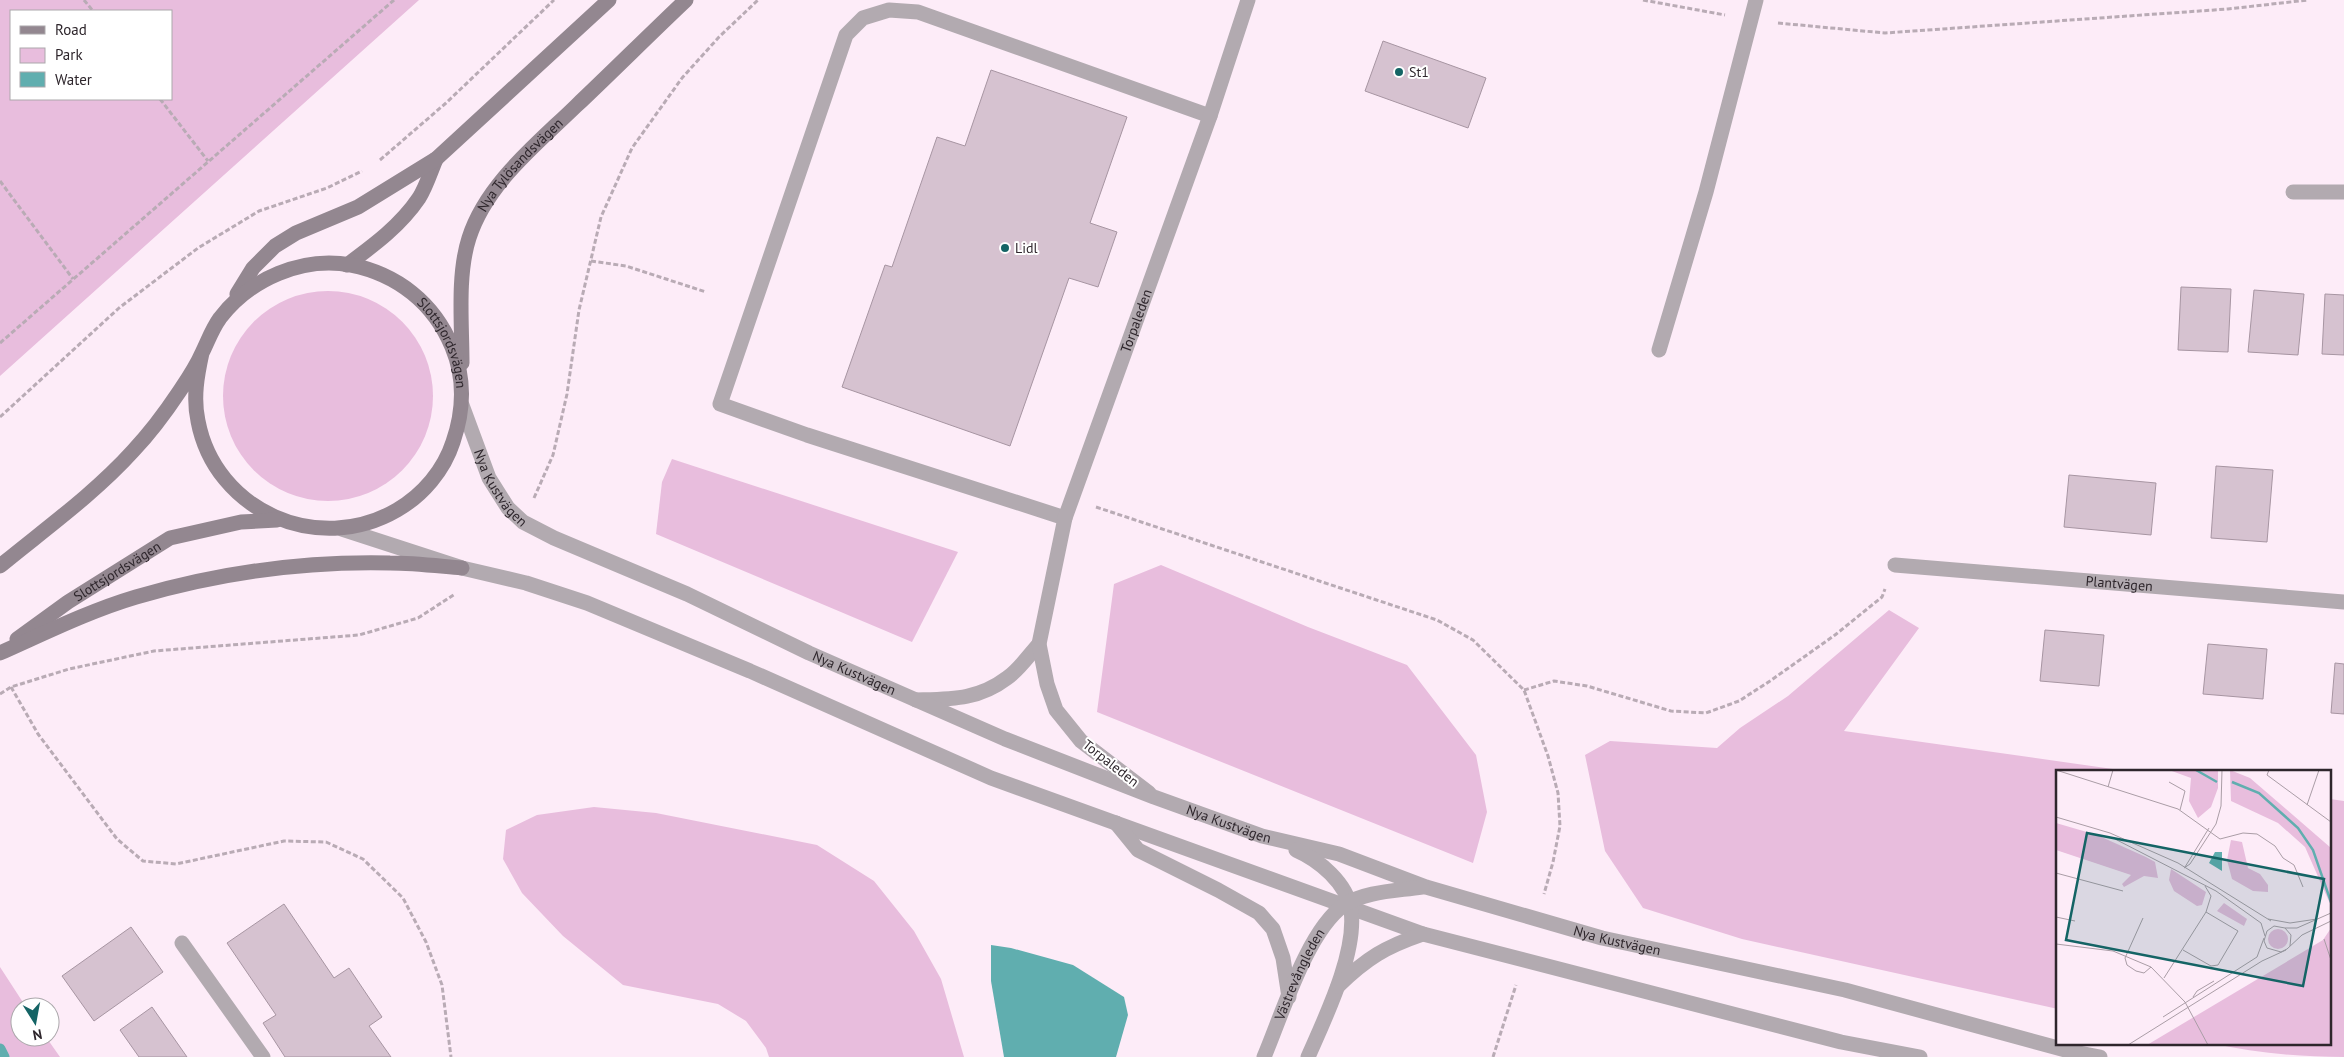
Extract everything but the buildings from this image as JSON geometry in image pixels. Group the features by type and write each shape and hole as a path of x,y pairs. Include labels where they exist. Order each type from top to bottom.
{"main road":[{"path":"229,308 253,268 276,246 296,233 358,207 436,159 609,0"},
{"name":"Nya Tylösandsvägen","path":"461,382 463,267 469,238 478,216 494,191 526,155 686,0"},
{"path":"348,264 387,236 404,217 420,197 436,159"},
{"name":"Slottsjordsvägen","path":"0,566 102,482 132,452 174,400 202,353 213,330 229,308 248,290 270,276 295,268 321,263 348,264 372,270 395,280 416,295 433,313 447,334 456,357 461,382 462,405 451,449 440,470 425,488 407,504 387,516 365,524 342,529 321,529 279,520 259,510 241,496 225,480 212,462 203,441 197,412 197,375 202,353"},
{"name":"Slottsjordsvägen","path":"0,652 68,602 170,538 240,522 279,520"},
{"path":"0,652 86,615 136,597 242,574 280,568 347,563 391,563 462,568"}],"street":[{"name":"Torpaleden","path":"1154,797 1081,741 1056,710 1047,684 1039,644 1065,518 1071,499 1210,116 1248,0"},
{"path":"1659,350 1706,192 1756,0"},
{"path":"1065,518 807,435 720,404 846,35 863,18 889,10 918,12 1210,116"},
{"path":"2293,192 2344,192"},
{"name":"Nya Kustvägen","path":"462,405 489,478 508,508 523,522 554,538 687,594 809,653 1005,739 1154,797 1262,836 1339,854 1426,887 1602,938 1845,990 2069,1051 2100,1057"},
{"path":"342,529 462,568 526,583 587,603 750,671 991,778 1423,934 1831,1040 1920,1057"},
{"name":"Plantvägen","path":"1895,565 2344,602"},
{"name":"Torpaleden","path":"916,700 962,699 985,692 1009,678 1039,644"},
{"path":"1115,822 1138,850 1259,913 1273,929 1283,958 1289,997"},
{"path":"1262,836 1308,855 1323,865 1345,894 1348,906"},
{"name":"Västrevångleden","path":"1264,1057 1309,947 1327,920 1348,906 1374,894 1426,887"},
{"name":"Västrevångleden","path":"1308,1057 1337,987 1350,936 1348,906"},
{"path":"1337,987 1363,962 1394,943 1423,934"},
{"path":"182,943 263,1057"}],"path":[{"path":"0,343 394,0"},
{"path":"374,166 446,103 554,0"},
{"path":"534,498 553,455 567,394 579,310 601,217 632,148 682,78 719,37 758,0"},
{"path":"1643,0 1752,21 1885,33 2228,9 2308,0"},
{"path":"161,100 208,161"},
{"path":"0,417 119,308 198,248 259,211 327,188 366,169"},
{"path":"0,182 73,279"},
{"path":"590,261 626,266 706,292"},
{"path":"1071,499 1437,620 1472,640 1524,690 1548,756 1558,793 1560,826 1553,862 1543,896"},
{"path":"1524,690 1554,681 1587,686 1671,711 1706,713 1720,709 1739,701 1770,681 1882,597 1895,565"},
{"path":"0,694 11,687 69,669 154,651 359,635 418,618 456,593"},
{"path":"11,687 38,734 117,839 143,861 176,864 284,841 326,842 363,859 403,898 426,942 442,985 451,1057"},
{"path":"1493,1057 1517,982"}],"green space":[{"path":"0,0 419,0 0,376"},
{"path":"318,291 338,291 359,295 378,303 395,315 409,329 421,346 429,365 433,396 429,427 421,446 409,463 395,477 378,489 359,497 338,501 318,501 297,497 278,489 261,477 247,463 235,446 227,427 223,406 223,386 227,365 235,346 247,329 261,315 278,303 297,295"},
{"path":"672,459 958,552 912,642 656,534 662,482"},
{"path":"1161,565 1308,627 1407,665 1476,755 1487,812 1473,863 1097,712 1114,584"},
{"path":"1889,610 1919,628 1844,731 2120,770 2056,770 2056,1009 1742,939 1643,908 1605,851 1585,755 1610,741 1717,748 1740,728 1788,696"},
{"path":"2332,799 2344,801 2344,1057 2277,1054 2216,1044 2332,1044"},
{"path":"594,807 656,813 817,845 874,881 914,931 941,979 964,1057 769,1057 766,1048 746,1021 718,1004 623,985 563,936 522,893 503,859 506,830 537,815"},
{"path":"0,967 20,997 10,997 10,1047 53,1047 60,1057 0,1057"}],"water":[{"path":"991,945 1011,948 1073,965 1124,997 1128,1015 1116,1057 1004,1057 991,981"}],"waterway":[{"path":"0,1049 4,1057"}],"place":[{"name":"St1","path":"1399,72"},
{"name":"Lidl","path":"1005,248"}]}
